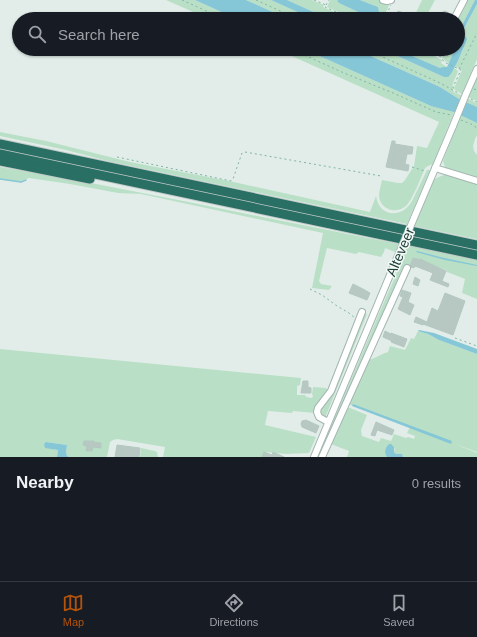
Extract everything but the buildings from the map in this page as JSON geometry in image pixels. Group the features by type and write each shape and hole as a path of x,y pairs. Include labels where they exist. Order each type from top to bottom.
{"highway":[{"path":"0,144 477,245"},
{"path":"0,154 477,255"},
{"path":"0,161 95,180 166,189"}],"street":[{"path":"383,0 391,2"},
{"path":"458,12 464,0"},
{"name":"Alteveer","path":"314,457 477,69"},
{"path":"435,168 477,181"},
{"name":"Alteveer","path":"322,457 407,268"},
{"path":"328,422 319,417 317,412 318,408 331,391 362,312"}],"path":[{"path":"182,0 209,12"},
{"path":"256,0 283,12"},
{"path":"314,0 326,5 325,7 336,12"},
{"path":"326,5 329,0"},
{"path":"387,12 391,2"},
{"path":"381,56 440,82 454,90 453,87 461,70 459,69 477,33"},
{"path":"306,56 436,112 451,115"},
{"path":"439,56 444,62 459,69"},
{"path":"457,118 477,128"},
{"path":"117,157 231,181 242,153 245,152 382,176"},
{"path":"412,167 425,171"},
{"path":"310,289 349,313 358,321"},
{"path":"455,338 477,346"}],"green space":[{"path":"166,0 195,0 222,12 193,12"},
{"path":"246,0 271,0 298,12 273,12"},
{"path":"287,0 312,0 324,5 323,7 334,12 314,12"},
{"path":"330,0 338,0 337,1 339,3 358,12 338,12 327,7"},
{"path":"360,0 379,0 389,5 386,12 376,12 378,7"},
{"path":"422,0 435,0 429,12 416,12"},
{"path":"466,0 475,0 465,19 465,12 460,12"},
{"path":"477,4 477,59 462,94 454,88 462,70 455,66 460,56 465,56 465,26"},
{"path":"292,56 320,56 431,106 445,106 454,112 433,164 425,168 409,202 399,210 390,210 382,205 380,201 379,196 382,180 402,183 405,180 414,166 417,146 427,148 439,122"},
{"path":"371,56 398,56 444,77 449,75 454,68 458,71 453,84 454,92 477,103 477,107 459,99 440,87"},
{"path":"412,56 434,56 442,60 441,63 447,67 440,68"},
{"path":"440,56 452,56 449,63"},
{"path":"477,77 477,101 468,97"},
{"path":"461,115 477,123 477,135 473,146 477,155 477,179 450,170 445,167 443,161"},
{"path":"0,132 46,141 130,162 229,181 370,212 376,196 381,208 386,212 397,213 403,211 412,201 427,170 430,170 407,224 108,161 66,150 0,136"},
{"path":"33,154 477,248 477,251 46,160 32,156"},
{"path":"0,167 100,185 399,244 395,252 385,248 381,257 359,252 356,254 327,248 319,281 321,284 332,286 329,290 312,288 323,233 141,194 118,193 29,178 18,182 0,179"},
{"path":"444,175 449,175 477,184 477,239 414,226 429,188 435,179"},
{"path":"406,245 477,260 477,299 462,293 465,279 418,259 417,261 412,259 321,457 318,457 396,275"},
{"path":"363,313 367,314 325,418 322,417 319,409"},
{"path":"418,331 477,354 477,452 455,444 477,453 477,457 403,457 401,454 396,454 394,452 395,448 386,455 387,457 347,457 349,451 331,444 346,408 350,408 367,415 361,430 362,436 379,442 381,438 391,441 394,434 414,439 415,436 407,433 410,427 348,404 369,360 388,352 390,346 405,350 411,338 414,339"},
{"path":"0,349 301,378 300,385 297,386 297,395 305,395 306,397 312,398 313,387 326,388 329,392 315,413 268,411 265,425 316,437 309,453 286,454 265,452 262,457 163,457 165,447 117,439 110,442 107,457 69,457 67,456 66,452 67,445 46,442 52,449 58,450 57,457 0,457"},
{"path":"141,448 157,452 158,457 140,457"}],"water":[{"path":"195,0 246,0 273,12 222,12"},
{"path":"271,0 287,0 314,12 298,12"},
{"path":"360,0 378,7 379,12 358,12 337,1"},
{"path":"475,0 477,0 477,4 465,26 465,19"},
{"path":"320,56 371,56 440,87 459,99 477,107 477,123 454,112 431,106"},
{"path":"398,56 412,56 440,68 447,67 452,56 460,56 450,75 448,77 444,77"},
{"path":"416,252 477,266 445,260"},
{"path":"418,331 434,333 477,349 477,354 439,340"},
{"path":"353,404 452,441 451,444 352,406"},
{"path":"46,442 67,445 66,452 67,456 69,457 57,457 58,450 45,448 44,444"},
{"path":"389,444 394,447 394,452 396,454 402,454 403,457 387,457 385,450"}],"waterway":[{"path":"0,179 21,182 26,180"}]}
